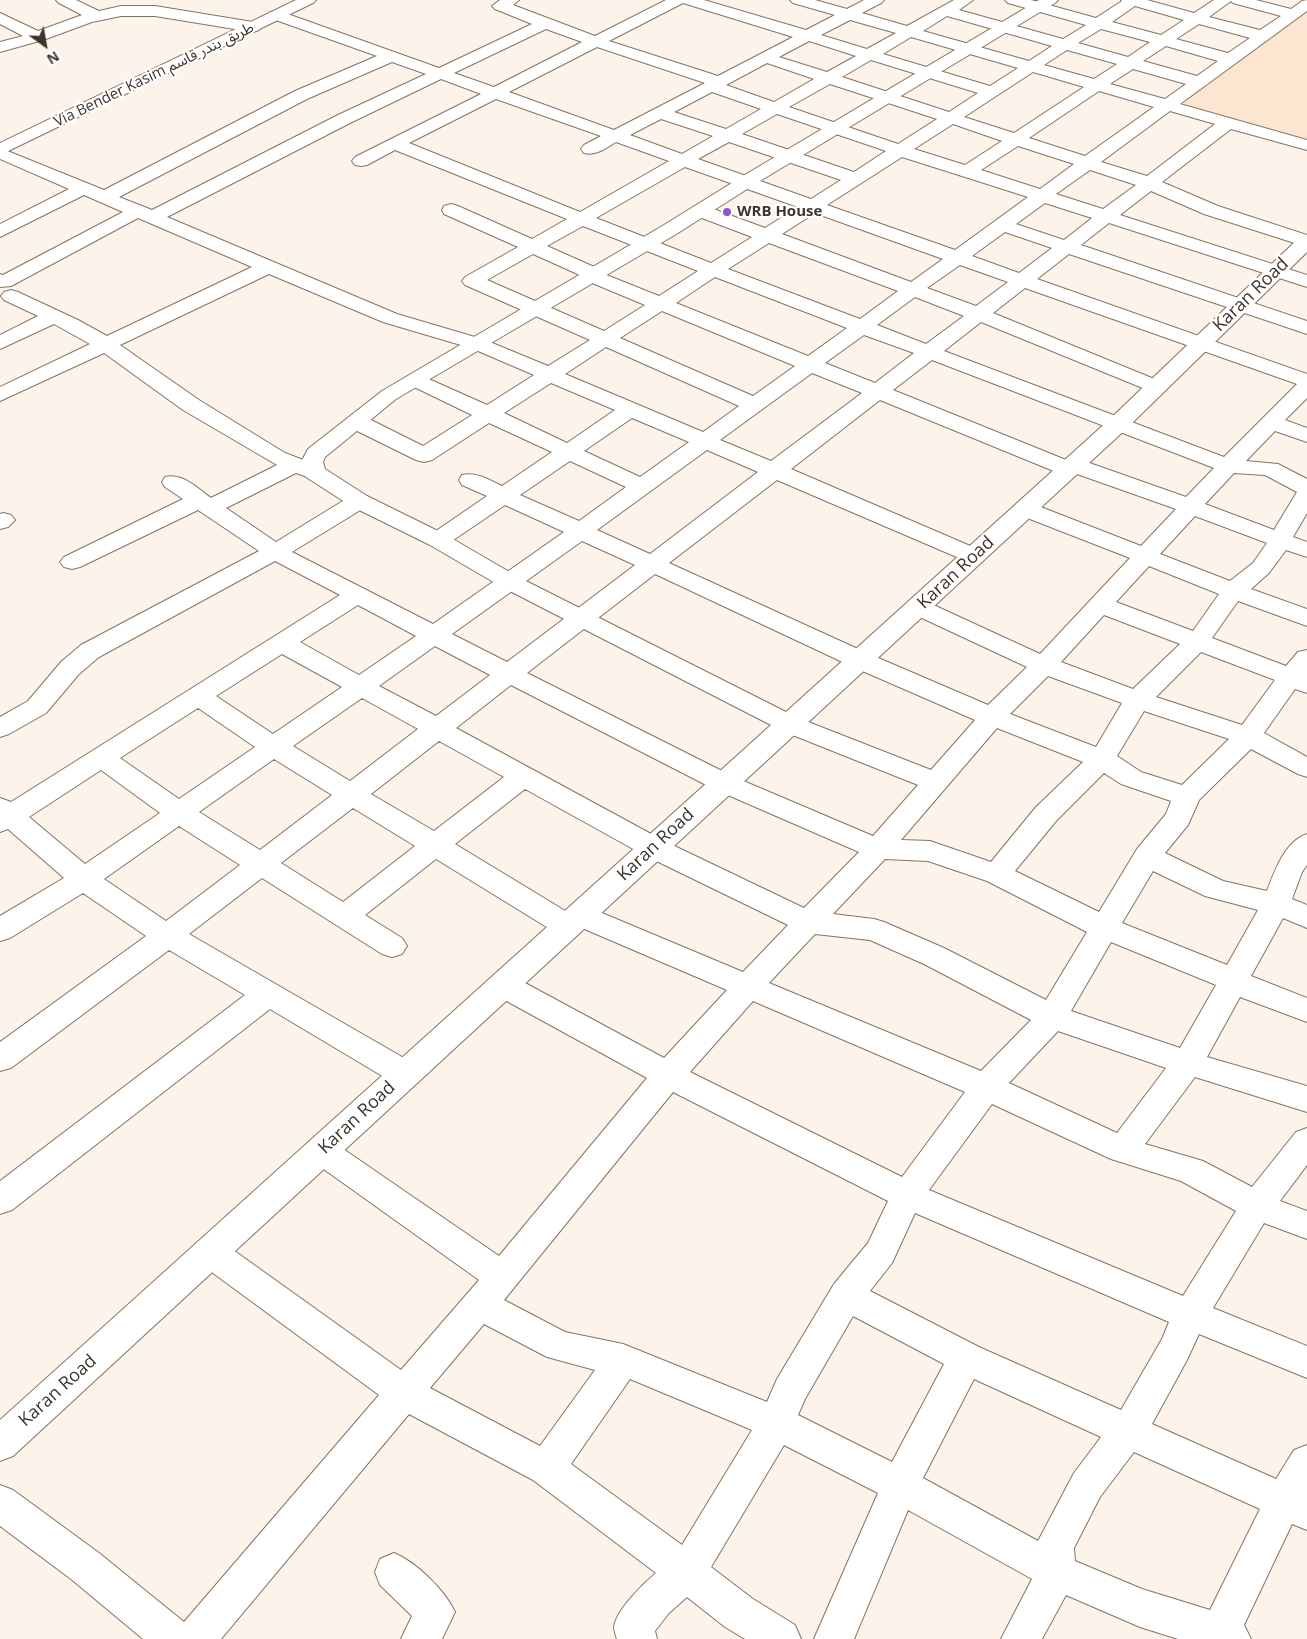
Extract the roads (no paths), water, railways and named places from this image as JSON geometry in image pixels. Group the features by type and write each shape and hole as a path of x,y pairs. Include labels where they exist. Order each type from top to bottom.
{"street":[{"name":"Via Bender Kasim طريق بندر قاسم","path":"0,152 308,0"},
{"path":"512,0 500,6 834,129 1307,281"},
{"path":"361,161 678,0"},
{"path":"688,0 993,92"},
{"path":"798,0 1307,145"},
{"path":"590,149 876,0"},
{"path":"755,404 472,281 729,136 964,0"},
{"path":"1013,0 1045,3 1099,23 1231,59"},
{"path":"357,422 424,456 993,92 1133,0 1263,36"},
{"path":"967,172 1224,0"},
{"path":"1238,0 1300,9"},
{"path":"71,3 121,11 155,11 253,27"},
{"path":"72,562 203,504 304,468 312,462 316,454 389,395 701,211 789,156 1045,3"},
{"path":"0,47 37,37 96,8"},
{"path":"0,930 84,880 510,582 1300,9"},
{"path":"945,11 1199,82"},
{"path":"276,15 957,258 1307,380"},
{"path":"0,18 37,37"},
{"path":"546,23 4,282 6,288 106,345 191,405 276,458 304,468 359,501 438,540 510,582 789,724 934,782"},
{"path":"105,197 301,95 391,56"},
{"path":"766,58 1088,163 1149,184 1212,210 1307,241"},
{"path":"661,112 856,179"},
{"path":"0,1059 260,865 1228,123"},
{"path":"395,144 645,244 1228,466 1270,470 1307,488"},
{"path":"0,152 390,318 478,344 974,556"},
{"path":"0,232 84,188"},
{"path":"451,210 593,275 877,392 1071,467 1192,507 1307,550"},
{"path":"701,211 978,314 1157,386"},
{"path":"1002,226 1239,307 1307,328"},
{"name":"Karan Road","path":"0,1444 1118,424 1307,241"},
{"path":"0,395 268,266"},
{"path":"0,343 54,316"},
{"path":"415,380 642,486"},
{"path":"195,1639 405,1393 668,1075 807,922 878,849 992,717 1044,665 1228,466 1307,386"},
{"path":"438,540 631,409"},
{"path":"1272,423 1307,435"},
{"path":"470,480 860,660 992,717 1102,759 1131,778 1187,796"},
{"path":"173,482 275,552 509,674 724,782 878,849 930,851 997,874 1104,927 1233,980 1248,988 1307,1010"},
{"path":"997,874 1046,814 1102,759 1138,698 1198,641 1233,591 1261,568 1272,554 1307,493"},
{"path":"0,728 37,707 70,668 90,651 275,552 359,501"},
{"path":"1025,509 1307,618"},
{"path":"357,595 102,758 4,815 84,880 140,919 406,1074"},
{"path":"637,1639 634,1628 655,1599 687,1572 777,1423 790,1391 846,1295 880,1253 907,1195 986,1087 1052,1017 1147,856 1178,818 1187,796 1248,736 1302,673 1198,641 1099,604"},
{"path":"918,607 1044,665 1112,691 1138,698 1248,736 1307,768"},
{"path":"282,643 654,848 807,922 874,930 934,956 1052,1017 1188,1063 1307,1099"},
{"path":"198,696 274,747 435,845 574,920 747,987 986,1087 1122,1150 1191,1171 1258,1206 1307,1225"},
{"path":"102,758 179,813 392,946"},
{"path":"343,917 524,776"},
{"path":"1122,1150 1188,1063 1276,904 1289,870 1307,844"},
{"path":"1147,856 1214,889 1276,904 1307,917"},
{"path":"503,985 668,1075 907,1195 1190,1315 1307,1362"},
{"path":"0,1200 268,994"},
{"path":"1021,1639 1057,1572 1055,1546 1087,1485 1129,1430 1175,1349 1190,1315 1258,1206 1307,1141"},
{"path":"322,1151 502,1277"},
{"path":"210,1252 405,1393 546,1468 687,1572 739,1613 781,1639"},
{"path":"846,1295 966,1358 1129,1430 1295,1507"},
{"path":"479,1304 559,1346 623,1360 777,1423 900,1485 1057,1572 1140,1608 1222,1637 1295,1507 1307,1462"},
{"path":"834,1639 900,1485 966,1358"},
{"path":"546,1468 623,1360"},
{"path":"0,1503 85,1566 174,1639"},
{"path":"394,1572 435,1612 420,1639"}],"place":[{"name":"WRB House","path":"727,212"}]}
